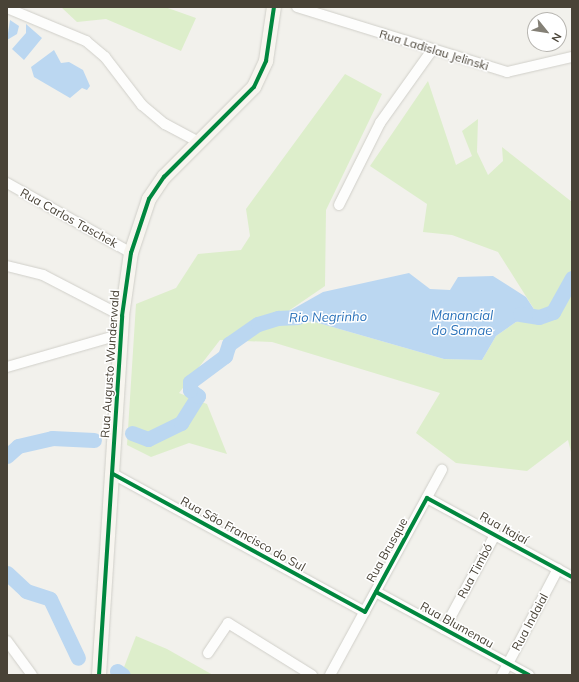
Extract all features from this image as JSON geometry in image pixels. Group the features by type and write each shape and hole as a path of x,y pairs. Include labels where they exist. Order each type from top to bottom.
{"main road":[{"name":"Rua Augusto Wunderwald","path":"99,675 122,316 131,253 153,192 198,142 244,100 261,75 274,7"}],"street":[{"name":"Rua Ladislau Jelinski","path":"297,7 507,72 572,57"},
{"path":"7,8 86,41 105,57 142,105 170,128 198,142"},
{"path":"339,205 374,133 432,50"},
{"name":"Rua Carlos Taschek","path":"7,183 131,253"},
{"path":"7,266 43,275 122,316"},
{"path":"7,367 122,334"},
{"name":"Rua Brusque","path":"330,675 442,470"},
{"name":"Rua São Francisco do Sul","path":"113,474 365,612"},
{"name":"Rua Itajaí","path":"427,498 572,577"},
{"name":"Rua Timbó","path":"444,629 495,535"},
{"name":"Rua Indaial","path":"502,675 558,569"},
{"name":"Rua Blumenau","path":"376,592 529,675"},
{"path":"208,652 228,623 312,675"},
{"path":"7,641 32,675"}],"green space":[{"path":"61,7 165,7 196,18 181,51 106,19 77,22"},
{"path":"345,74 382,94 326,210 325,286 265,327 315,322 444,359 482,360 496,336 516,322 539,317 498,252 452,235 423,232 427,204 370,166 428,81 456,165 472,156 462,131 478,119 477,152 488,175 503,161 502,147 572,202 572,456 568,440 527,471 456,463 416,433 440,393 272,342 220,340 179,393 207,404 227,454 189,443 151,457 127,445 136,304 176,288 198,254 241,250 250,236 246,209"},
{"path":"136,636 167,649 213,675 121,675"}],"water":[{"path":"10,20 19,26 17,34 7,40"},
{"path":"26,24 42,38 24,60 12,49 26,33"},
{"path":"54,50 61,63 69,62 83,70 90,86 87,90 82,88 70,98 34,77 31,67"},
{"name":"Manancial do Samae","path":"409,273 430,289 450,290 458,277 493,276 526,297 539,317 516,322 496,336 482,360 444,359 315,322 277,318 323,292"}],"waterway":[{"name":"Rio Negrinho","path":"520,314 539,317 553,312 572,278"},
{"name":"Rio Negrinho","path":"132,433 148,439 181,423 198,396 190,390 190,382 225,356 229,344 258,324 278,318 298,317"},
{"name":"Rio Negrinho","path":"7,456 18,446 52,438 94,440"},
{"name":"Rio Negrinho","path":"7,573 26,591 50,599 78,658"},
{"name":"Rio Negrinho","path":"117,671 123,675"}],"cycle path":[{"path":"99,675 122,316 131,253 149,199 164,177 254,87 266,61 274,7"},
{"path":"113,474 365,612 427,498 572,577"},
{"path":"376,592 529,675"}]}
